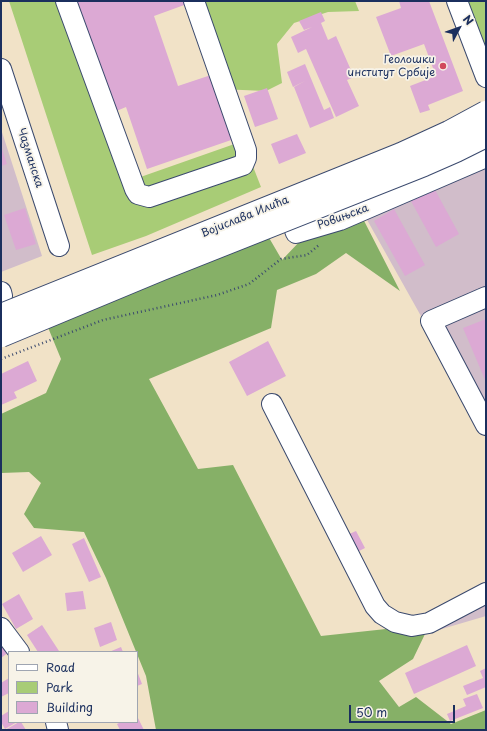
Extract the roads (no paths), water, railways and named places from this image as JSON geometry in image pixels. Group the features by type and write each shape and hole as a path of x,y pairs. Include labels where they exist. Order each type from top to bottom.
{"main road":[{"name":"Војислава Илића","path":"1,301 402,154 449,132 486,112"},
{"name":"Војислава Илића","path":"1,336 162,269 424,165 486,136"}],"street":[{"path":"66,1 135,189 138,194 149,197 243,165 246,158 246,150 194,1"},
{"path":"457,1 486,77"},
{"name":"Чазманска","path":"1,69 59,246"},
{"name":"Ровињска","path":"344,172 282,195 296,233 340,220 486,157"},
{"path":"486,297 430,321 486,425"},
{"path":"272,404 375,606 382,614 396,622 412,626 429,622 486,593"},
{"path":"1,628 18,651"}],"place":[{"name":"Геолошки институт Србије","path":"443,66"}]}
